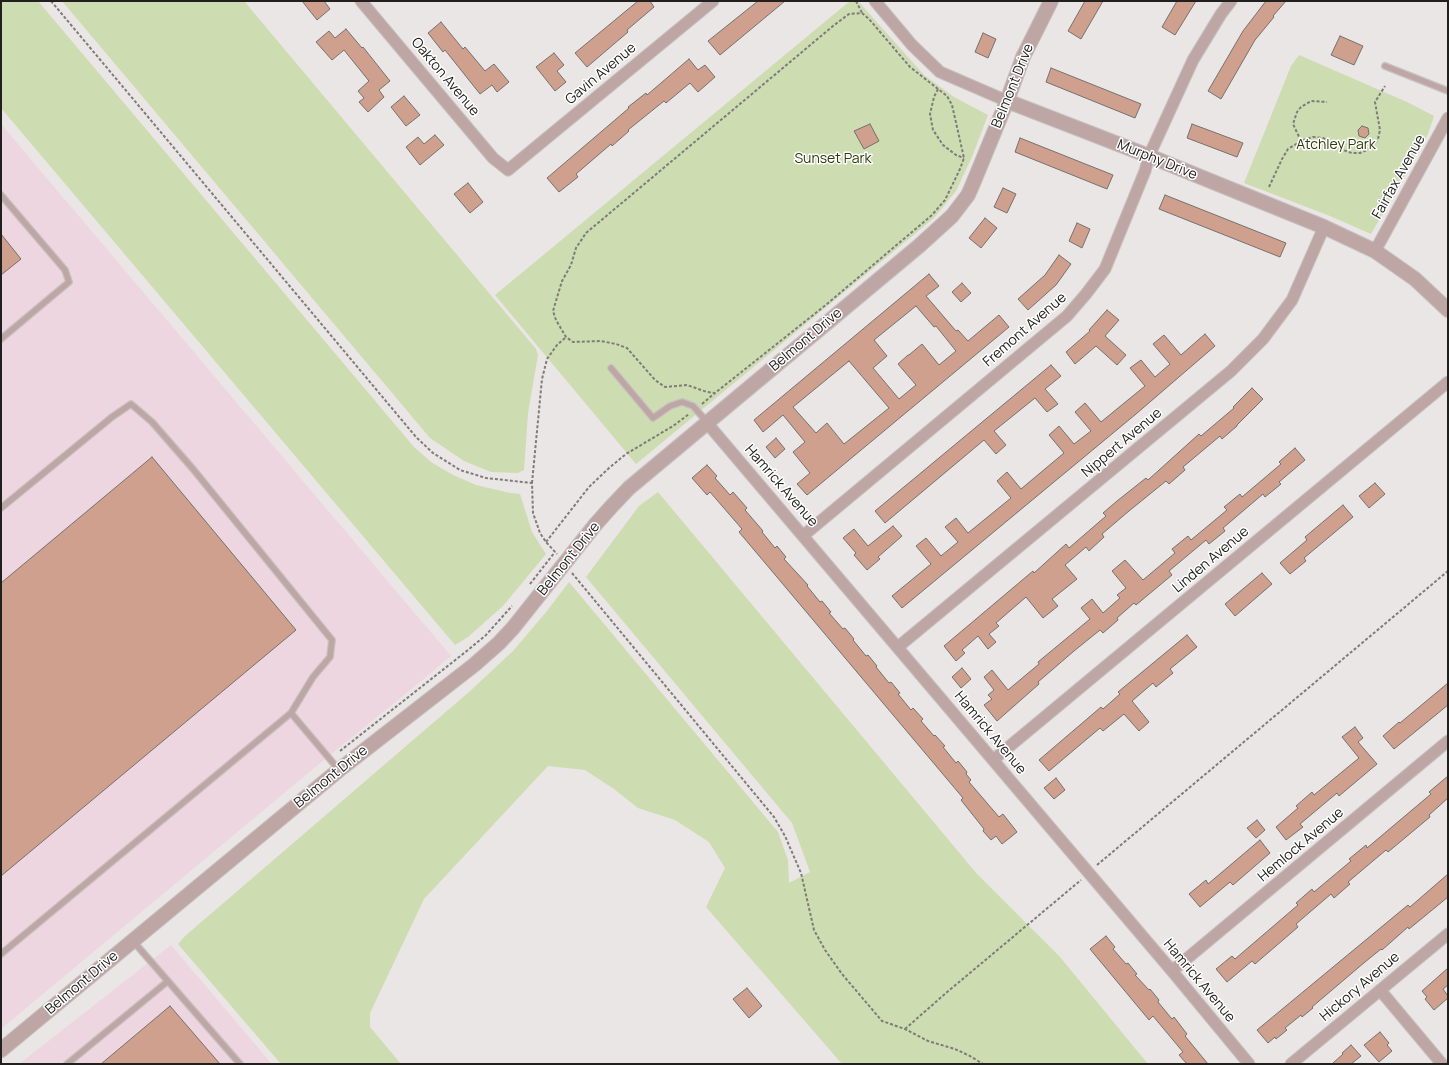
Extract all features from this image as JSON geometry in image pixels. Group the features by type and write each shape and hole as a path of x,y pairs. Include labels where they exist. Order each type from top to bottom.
{"street":[{"name":"Oakton Avenue","path":"361,1 493,158 508,170"},
{"name":"Gavin Avenue","path":"508,170 713,1"},
{"name":"Murphy Drive","path":"875,1 912,45 940,72 1007,101 1149,156 1324,227 1375,251 1415,278 1448,310"},
{"name":"Belmont Drive","path":"1,1050 339,770 474,665 499,643 513,628 607,511 629,488 919,246 952,216 968,195 1007,101 1023,57 1050,1"},
{"name":"Fremont Avenue","path":"804,535 1067,316 1086,294 1105,269 1145,171 1149,156 1193,60 1221,14 1231,1"},
{"name":"Fairfax Avenue","path":"1375,251 1445,133 1448,118"},
{"name":"Nippert Avenue","path":"898,647 1231,371 1263,339 1292,300 1324,227"},
{"name":"Linden Avenue","path":"993,760 1448,382"},
{"name":"Hamrick Avenue","path":"707,423 804,535 1249,1064"},
{"name":"Hemlock Avenue","path":"1172,971 1448,741"},
{"name":"Hickory Avenue","path":"1291,1064 1448,934"},
{"path":"1380,990 1442,1064"}],"lane":[{"path":"1385,66 1448,91"},
{"path":"1,195 65,270 69,282 1,339"},
{"path":"611,368 653,418 670,406 682,402 694,406 707,423"},
{"path":"1,508 112,417 131,404 152,422 193,469 332,640 330,658 313,677 291,713 1,954"},
{"path":"291,713 339,770"},
{"path":"133,941 240,1064"},
{"path":"67,1064 168,981"}],"path":[{"path":"51,1 416,437 433,453 460,470 486,478 532,484"},
{"path":"546,542 589,487 609,468 626,454 673,426 827,304 932,215 945,200 964,158 952,105 947,96 910,67 869,19 862,13 856,1"},
{"path":"715,393 707,392 687,385 665,387 655,380 627,348 601,341 574,342 566,337 556,320 553,311 562,281 571,265 576,248 586,233 833,26 849,14 862,13"},
{"path":"1269,187 1288,149 1301,141 1314,137 1323,138 1343,150 1352,153 1360,153 1371,148 1378,139 1380,130 1376,102 1385,86"},
{"path":"938,89 934,97 930,114 933,130 943,145 956,155 964,158"},
{"path":"1301,141 1294,124 1297,112 1311,101 1326,102"},
{"path":"566,337 557,344 546,359 542,379 532,484 533,513 540,533 774,817 786,836 802,874 814,930 825,950 842,974 882,1021 905,1029 928,1040 960,1051 983,1064"},
{"path":"905,1029 1088,873 1448,571"}],"shaded area":[{"path":"1,124 451,656 1,1029"},
{"path":"171,945 272,1064 19,1064"}],"green space":[{"path":"1,1 38,1 414,447 431,462 453,475 476,485 520,494 532,532 546,554 503,606 468,637 455,645 1,108"},
{"path":"62,1 244,1 536,349 538,355 528,413 524,470 518,473 491,472 464,461 430,438"},
{"name":"Sunset Park","path":"850,1 858,1 924,75 954,97 988,115 972,157 956,191 934,218 636,464 495,295"},
{"name":"Atchley Park","path":"1299,55 1407,102 1434,116 1428,134 1371,234 1330,216 1244,183 1291,66"},
{"path":"658,492 977,874 1060,957 1148,1064 842,1064 706,907 725,868 709,842 675,820 638,808 614,789 585,770 548,766 424,899 370,1013 370,1027 401,1064 281,1064 178,944 185,936 469,692 513,651 569,582 778,832 788,860 789,883 810,872 792,823 586,577 639,506"}],"building":[{"path":"302,1 324,1 330,9 317,20"},
{"path":"638,1 650,1 654,7 627,30 628,32 587,67 575,53"},
{"path":"758,1 785,1 720,55 708,41"},
{"path":"1085,1 1103,1 1081,39 1068,31"},
{"path":"1177,1 1196,1 1175,35 1162,27"},
{"path":"1266,1 1286,1 1255,40 1221,99 1208,91 1243,31"},
{"path":"441,22 463,49 465,47 485,71 494,64 509,82 497,92 492,85 480,94 445,50 443,52 428,33"},
{"path":"346,29 362,48 363,47 390,81 379,90 384,97 368,112 359,102 364,98 358,91 369,81 344,50 332,60 316,42 329,31 335,38"},
{"path":"983,33 996,39 988,58 975,52"},
{"path":"1340,36 1363,46 1354,65 1331,55"},
{"path":"554,53 564,65 557,71 566,82 555,91 536,67"},
{"path":"689,59 698,70 705,65 715,77 698,92 690,83 666,103 664,101 628,130 629,131 612,146 611,144 576,174 578,177 559,192 547,178 629,108 628,107 646,93 647,95"},
{"path":"1051,68 1141,104 1135,118 1046,82"},
{"path":"404,96 420,115 406,126 391,107"},
{"path":"870,124 879,141 864,149 854,131"},
{"path":"1192,124 1243,143 1237,157 1187,138"},
{"path":"1362,126 1368,128 1369,134 1365,138 1359,136 1358,130"},
{"path":"435,135 444,145 420,165 406,147 418,137 424,144"},
{"path":"1020,138 1113,175 1107,189 1015,152"},
{"path":"468,183 483,202 470,213 454,194"},
{"path":"1003,188 1016,194 1007,213 994,207"},
{"path":"1165,195 1286,243 1280,257 1159,209"},
{"path":"985,218 997,228 981,248 969,238"},
{"path":"1077,223 1090,229 1082,248 1069,241"},
{"path":"1,234 21,259 1,275"},
{"path":"1059,255 1071,264 1056,285 1028,310 1018,299 1045,275"},
{"path":"929,274 939,286 926,296 956,331 958,330 968,341 999,315 1009,327 807,495 797,484 810,473 793,452 805,442 783,415 763,432 754,420","holes":["916,306 934,327 936,326 956,351 939,365 922,344 908,355 898,364 916,385 899,399 873,368 887,356 874,340","849,361 889,408 844,444 827,423 816,433 793,407"]},
{"path":"962,283 971,293 961,302 952,292"},
{"path":"1107,310 1119,320 1105,336 1126,355 1117,365 1096,346 1075,364 1066,352 1090,331 1089,330"},
{"path":"1205,334 1215,346 1136,414 902,608 892,596 931,564 916,546 926,538 941,556 958,542 945,527 956,518 968,533 1011,498 997,481 1007,472 1021,489 1064,453 1049,435 1059,426 1074,444 1091,431 1075,412 1085,403 1101,422 1145,386 1130,368 1141,360 1155,377 1170,364 1153,344 1164,335 1181,355"},
{"path":"1051,365 1061,376 1045,389 1058,404 1047,412 1035,398 994,431 1006,445 996,454 984,440 885,523 875,511"},
{"path":"1252,388 1263,399 1237,426 1222,439 1220,436 1183,467 1185,470 1169,484 1166,481 1129,511 1102,534 1104,537 1089,551 1086,547 1065,565 1077,579 1052,599 1058,606 1043,618 1026,597 996,623 999,626 989,634 996,642 988,649 978,636 962,650 965,653 956,661 944,646 1033,571 1034,573 1066,544 1069,548 1106,516 1103,513 1146,478 1148,480 1199,434 1201,436 1234,408 1233,407"},
{"path":"776,438 785,449 775,458 766,447"},
{"path":"1295,448 1305,460 1279,482 1281,484 1265,497 1263,494 1223,528 1225,531 1209,544 1206,540 1169,571 1172,575 1136,605 1134,603 1103,633 1100,630 1074,651 1038,682 1039,684 997,721 984,705 992,699 988,695 994,690 984,677 992,670 1008,690 1039,664 1038,662 1090,619 1081,608 1092,599 1103,613 1120,598 1117,595 1126,588 1112,571 1125,560 1143,580 1175,553 1172,549 1188,536 1191,540 1227,510 1224,507 1240,494 1242,497 1281,464 1279,462"},
{"path":"152,457 296,630 1,876 1,583"},
{"path":"707,465 717,476 715,478 730,495 733,492 747,508 745,510 763,531 762,532 775,548 777,546 786,557 784,559 808,585 807,586 820,602 822,601 831,612 829,613 843,629 845,628 866,656 868,655 877,666 876,667 889,683 891,682 900,693 898,694 911,710 913,708 923,719 921,721 945,746 943,747 956,763 958,761 967,772 966,774 971,780 969,782 999,817 1003,814 1017,832 1002,844 996,836 991,840 983,831 984,829 961,800 963,798 739,532 742,529 710,492 707,495 692,478"},
{"path":"1375,483 1385,494 1369,508 1359,496"},
{"path":"1343,505 1353,517 1304,558 1306,561 1290,574 1280,563 1307,540 1305,537"},
{"path":"893,526 902,536 878,557 880,559 867,570 854,555 856,553 843,538 854,529 868,546"},
{"path":"1262,573 1272,584 1235,616 1225,604"},
{"path":"1187,635 1197,647 1170,669 1173,673 1156,687 1153,683 1132,701 1149,722 1139,731 1124,714 1103,731 1100,728 1049,771 1039,760 1101,707 1103,709 1120,694 1118,692"},
{"path":"962,668 971,679 961,688 952,677"},
{"path":"1448,683 1448,705 1394,749 1383,736"},
{"path":"1355,727 1363,738 1358,742 1377,764 1339,796 1337,793 1300,824 1303,827 1286,840 1276,827 1298,808 1296,806 1312,792 1314,795 1359,758 1342,737"},
{"path":"1448,776 1448,798 1429,815 1430,817 1388,852 1386,850 1348,882 1350,884 1334,898 1331,894 1296,924 1298,927 1255,964 1252,961 1227,982 1216,969 1232,956 1235,959 1298,905 1296,903 1312,889 1314,892 1351,861 1349,859 1366,845 1367,848 1431,794 1429,792"},
{"path":"1056,778 1065,790 1054,799 1044,788"},
{"path":"1257,820 1265,830 1256,838 1247,828"},
{"path":"1260,840 1270,853 1233,885 1230,882 1200,907 1189,894 1206,880 1208,884"},
{"path":"1448,874 1448,897 1365,962 1302,1017 1301,1015 1285,1028 1287,1030 1276,1039 1275,1037 1268,1043 1257,1030 1408,905 1410,907"},
{"path":"1106,936 1115,947 1113,949 1126,964 1128,963 1137,974 1135,975 1149,990 1150,989 1159,1000 1158,1002 1172,1019 1174,1017 1187,1034 1185,1036 1208,1064 1187,1064 1179,1055 1183,1052 1153,1016 1149,1020 1090,949"},
{"path":"1448,968 1448,985 1443,989 1448,998 1434,1010 1425,999 1427,997 1422,991"},
{"path":"747,988 762,1006 749,1018 733,999"},
{"path":"170,1006 220,1064 101,1064"},
{"path":"1380,1032 1389,1043 1387,1045 1392,1051 1379,1062 1364,1045"},
{"path":"1351,1045 1361,1056 1351,1064 1332,1064 1343,1054 1342,1053"}]}
